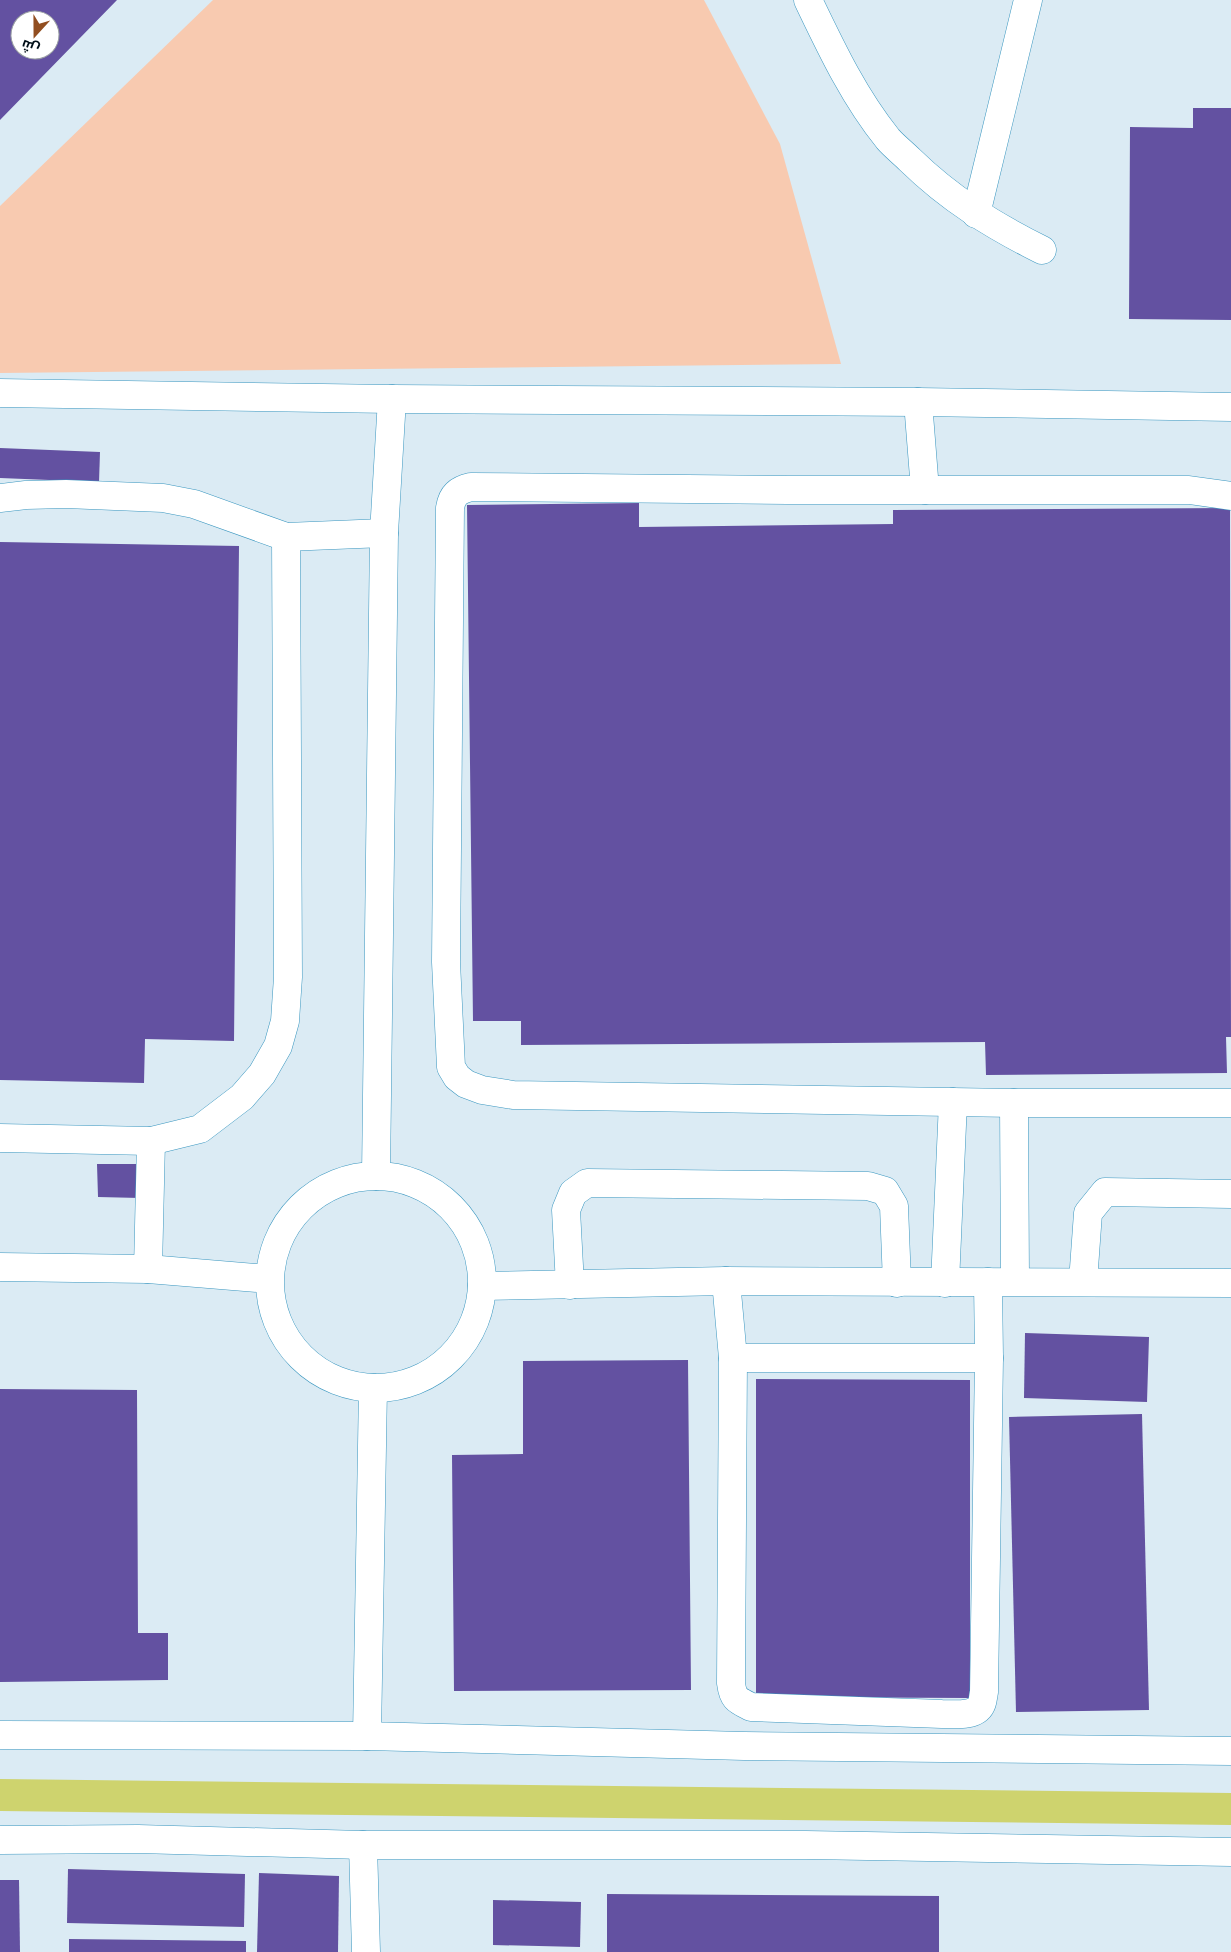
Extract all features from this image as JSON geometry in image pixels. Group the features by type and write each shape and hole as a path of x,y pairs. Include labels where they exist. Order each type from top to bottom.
{"street":[{"path":"808,0 844,73 888,139 935,185 976,214 1004,231 1042,250"},
{"path":"976,214 1028,0"},
{"path":"0,393 392,399 918,402 1231,407"},
{"path":"376,1176 384,533 392,399"},
{"path":"918,402 925,490"},
{"path":"1231,496 1189,490 471,487 462,489 454,495 450,508 446,962 452,1068 457,1078 466,1084 498,1093 674,1098 1014,1103 1231,1103"},
{"path":"0,498 66,494 163,498 194,504 286,537 384,533"},
{"path":"0,1138 151,1141 200,1129 242,1097 262,1074 278,1046 286,1020 288,977 286,537"},
{"path":"945,1283 953,1102"},
{"path":"1014,1103 1015,1281"},
{"path":"148,1269 151,1141"},
{"path":"376,1176 400,1179 416,1184 444,1200 461,1218 473,1239 480,1262 482,1286 476,1319 460,1347 436,1370 406,1384 373,1388 340,1382 311,1367 288,1342 273,1312 269,1279 274,1252 284,1227 301,1205 324,1189 349,1179 376,1176"},
{"path":"570,1285 566,1210 573,1193 587,1183 868,1186 885,1192 894,1206 897,1283"},
{"path":"1083,1282 1088,1213 1105,1192 1231,1194"},
{"path":"0,1267 148,1269 269,1279"},
{"path":"482,1286 726,1281 1231,1283"},
{"path":"726,1281 733,1358 731,1682 733,1694 739,1701 751,1707 942,1714 962,1714 975,1711 981,1705 984,1692 989,1358 988,1282"},
{"path":"733,1358 989,1358"},
{"path":"367,1736 373,1388"},
{"path":"0,1735 367,1736 744,1746 1231,1751"},
{"path":"0,1840 138,1839 363,1845 806,1845 1231,1852"},
{"path":"363,1845 366,1952"}],"shaded area":[{"path":"213,0 704,0 780,144 841,364 0,373 0,206"}],"building":[{"path":"0,0 117,0 60,58 60,10 10,10 10,60 58,60 0,120"},
{"path":"1193,108 1231,108 1231,320 1129,319 1130,127 1193,128"},
{"path":"0,448 100,452 99,482 0,478"},
{"path":"639,503 639,527 893,524 893,510 1230,508 1231,1037 1226,1037 1227,1073 986,1075 985,1042 521,1045 521,1021 473,1021 467,505"},
{"path":"0,542 239,546 234,1041 145,1039 144,1083 0,1080"},
{"path":"97,1164 140,1164 140,1198 98,1197"},
{"path":"1025,1333 1149,1337 1147,1402 1024,1398"},
{"path":"688,1360 691,1690 454,1691 452,1455 523,1454 523,1361"},
{"path":"756,1379 970,1380 970,1698 756,1697"},
{"path":"0,1389 137,1390 138,1633 168,1633 168,1680 0,1682"},
{"path":"1142,1414 1149,1710 1016,1712 1009,1417"},
{"path":"68,1869 245,1874 244,1927 67,1923"},
{"path":"259,1873 339,1876 338,1952 257,1952"},
{"path":"0,1880 19,1880 20,1952 0,1952"},
{"path":"607,1894 939,1896 939,1952 607,1952"},
{"path":"493,1900 581,1902 580,1947 493,1945"},
{"path":"69,1939 246,1941 246,1952 69,1952"}],"waterway":[{"path":"0,1795 1231,1809"}]}
